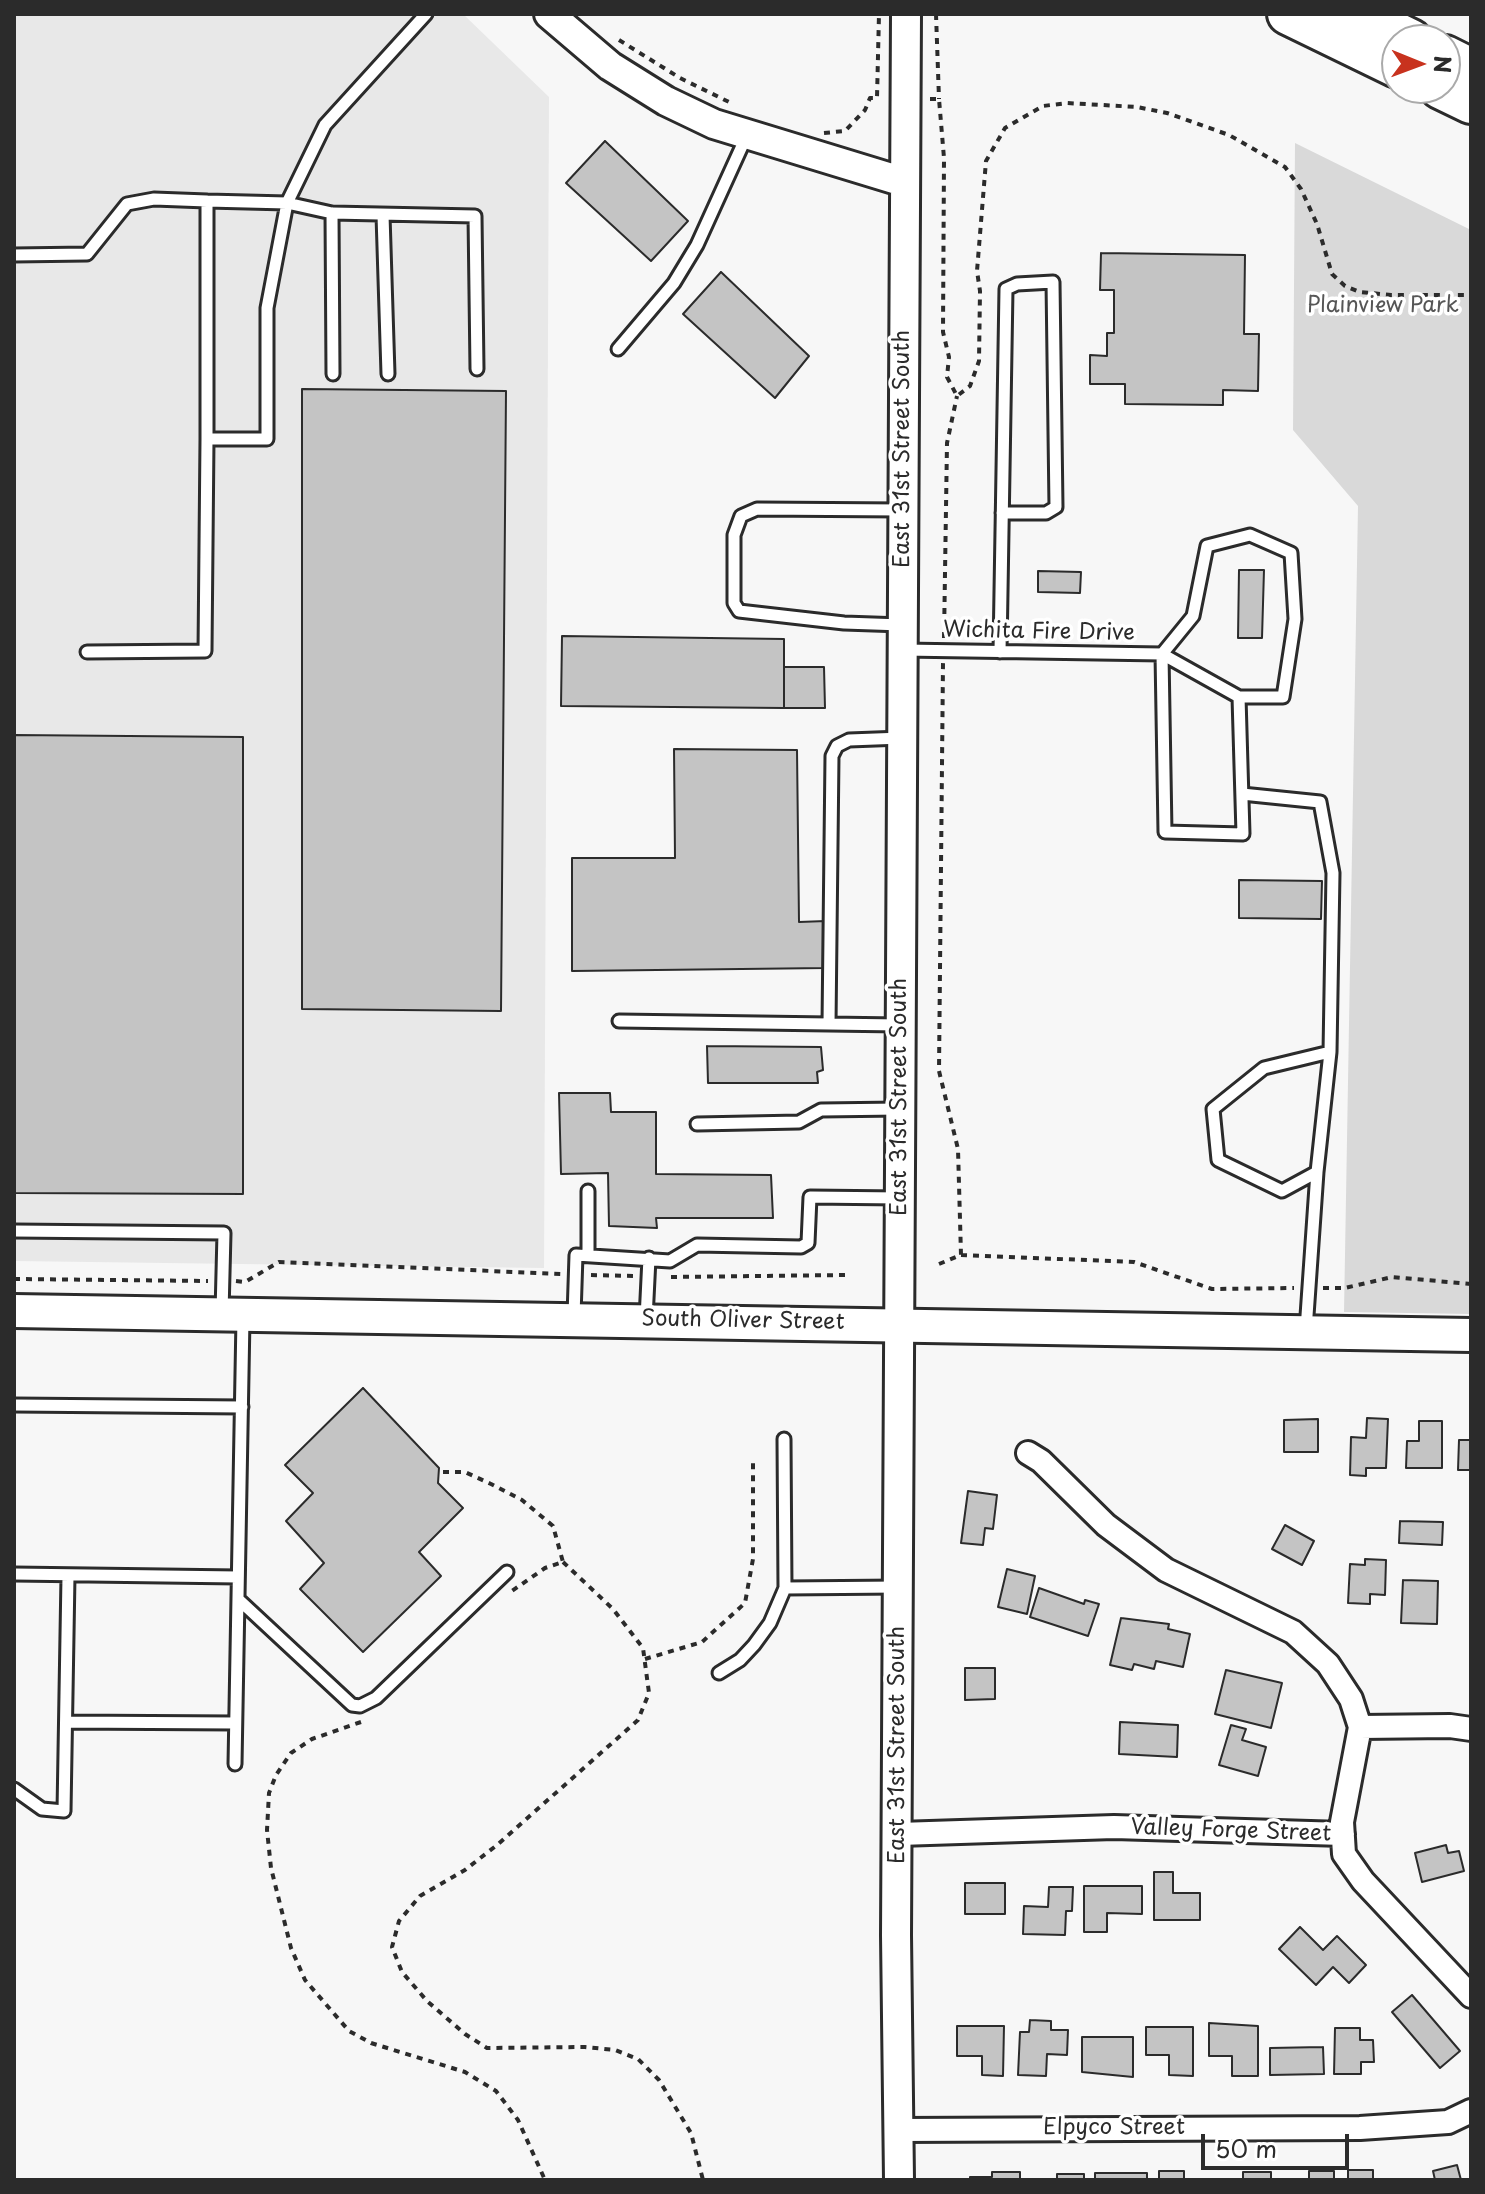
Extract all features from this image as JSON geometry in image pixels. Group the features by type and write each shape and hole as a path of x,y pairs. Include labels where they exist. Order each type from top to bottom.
{"highway":[{"path":"1288,14 1381,59"},
{"path":"1358,14 1381,25"}],"main road":[{"name":"South Oliver Street","path":"14,1311 646,1319 1471,1335"}],"street":[{"path":"549,14 610,66 666,101 714,124 904,182"},
{"name":"East 31st Street South","path":"899,2180 899,1025 906,14"},
{"path":"1028,1453 1041,1461 1106,1525 1166,1570 1293,1632 1328,1664 1351,1699 1360,1727 1450,1726 1471,1729"},
{"name":"Valley Forge Street","path":"899,1834 1114,1827 1343,1834 1347,1784 1360,1727"},
{"path":"1343,1834 1344,1854 1363,1881 1471,1996"},
{"name":"Elpyco Street","path":"899,2130 1360,2128 1448,2122 1471,2111"}],"lane":[{"path":"207,439 267,439 267,308 287,203 325,125 426,14"},
{"path":"618,349 682,270 747,134"},
{"path":"14,255 87,254 127,204 154,199 287,203 332,213 475,216 477,369"},
{"path":"87,652 205,651 207,201"},
{"path":"332,213 333,374"},
{"path":"383,215 388,374"},
{"path":"1000,652 1002,513 1006,289 1017,284 1053,282 1056,507 1046,513 1002,513"},
{"name":"Wichita Fire Drive","path":"903,510 757,509 741,516 734,535 734,603 739,611 844,623 943,651 1162,654 1193,616 1207,546 1250,535 1291,553 1295,619 1283,697 1239,697"},
{"path":"1162,654 1239,697 1243,834 1165,832 1162,654"},
{"path":"829,1024 832,756 837,746 849,740 902,738"},
{"path":"1242,794 1320,802 1333,873 1330,1052 1317,1172 1306,1332"},
{"path":"619,1021 899,1025"},
{"path":"1317,1172 1282,1191 1218,1160 1213,1109 1264,1068 1330,1052"},
{"path":"697,1124 799,1122 821,1110 900,1109"},
{"path":"588,1191 588,1255"},
{"path":"574,1318 576,1255 670,1261 697,1245 801,1247 808,1243 810,1197 901,1198"},
{"path":"14,1231 224,1233 223,1281 233,1314 242,1407 235,1764"},
{"path":"646,1319 649,1258"},
{"path":"14,1405 242,1407"},
{"path":"719,1673 740,1660 754,1645 778,1607 785,1588 784,1439"},
{"path":"238,1599 352,1705 360,1706 376,1698 507,1572"},
{"path":"14,1574 238,1577"},
{"path":"14,1789 42,1809 64,1811 68,1576"},
{"path":"785,1588 900,1587"},
{"path":"66,1722 235,1723"}],"path":[{"path":"812,134 845,131 865,110 870,98 877,98 879,14"},
{"path":"936,14 944,158 943,332 949,357 947,377 957,396 947,443 939,1071 958,1149 961,1255"},
{"path":"617,39 680,78 737,106"},
{"path":"930,99 939,99"},
{"path":"957,396 970,386 979,361 977,271 986,161 1005,128 1043,106 1067,103 1137,107 1167,113 1229,135 1285,167 1306,201 1332,274 1345,286 1360,292 1391,295 1471,295"},
{"path":"939,1264 961,1255 1134,1262 1212,1289 1345,1288 1392,1277 1471,1284"},
{"path":"14,1279 245,1282 279,1262 575,1275 845,1275"},
{"path":"645,1659 702,1642 745,1603 753,1559 753,1459"},
{"path":"443,1472 465,1472 540,1513 553,1526 563,1562 613,1609 643,1648 649,1693 638,1720 497,1845 465,1870 420,1896 399,1921 392,1947 402,1972 427,2001 465,2034 487,2048 585,2047 615,2050 638,2059 659,2080 691,2133 703,2180"},
{"path":"501,1599 545,1568 563,1562"},
{"path":"366,1720 312,1739 291,1753 276,1775 269,1793 267,1830 271,1868 291,1948 305,1980 349,2031 371,2043 465,2072 496,2091 518,2120 545,2180"}],"shaded area":[{"path":"14,14 463,14 549,97 544,1268 14,1261"}],"green space":[{"name":"Plainview Park","path":"1295,143 1471,230 1471,1314 1344,1312 1358,506 1293,430"}],"building":[{"path":"605,141 688,221 651,261 566,183"},
{"path":"1101,253 1245,255 1244,334 1259,334 1258,391 1223,390 1223,405 1125,404 1125,384 1090,384 1090,355 1107,356 1107,333 1114,333 1114,290 1100,290"},
{"path":"721,272 809,356 775,398 683,314"},
{"path":"302,389 506,391 501,1011 302,1009"},
{"path":"1239,570 1264,570 1262,638 1238,638"},
{"path":"1038,571 1081,572 1080,593 1038,592"},
{"path":"562,636 784,639 784,708 561,706"},
{"path":"784,667 824,667 825,708 784,708"},
{"path":"14,735 243,737 243,1194 14,1193"},
{"path":"674,749 797,750 799,922 826,921 826,968 572,971 572,858 675,858"},
{"path":"1239,880 1322,881 1321,919 1239,918"},
{"path":"707,1046 821,1047 823,1070 817,1072 818,1083 708,1083"},
{"path":"559,1093 610,1093 611,1112 656,1112 656,1174 771,1175 773,1218 656,1218 657,1228 609,1226 608,1173 561,1174"},
{"path":"363,1388 439,1468 438,1483 463,1508 419,1552 441,1576 363,1652 300,1589 324,1563 286,1521 313,1493 285,1465"},
{"path":"1367,1418 1388,1419 1386,1468 1366,1468 1366,1476 1350,1475 1351,1437 1366,1438"},
{"path":"1318,1419 1318,1452 1284,1452 1284,1420"},
{"path":"1419,1421 1442,1421 1442,1468 1406,1468 1407,1441 1419,1441"},
{"path":"1459,1440 1471,1440 1471,1470 1458,1470"},
{"path":"968,1491 997,1495 993,1529 985,1528 983,1545 961,1543"},
{"path":"1400,1521 1443,1522 1442,1545 1399,1543"},
{"path":"1285,1525 1314,1541 1302,1565 1272,1549"},
{"path":"1365,1559 1386,1560 1385,1595 1370,1594 1370,1604 1348,1603 1350,1564 1365,1565"},
{"path":"1007,1569 1035,1576 1027,1614 998,1607"},
{"path":"1403,1580 1438,1581 1437,1624 1401,1623"},
{"path":"1039,1588 1084,1604 1085,1600 1099,1604 1088,1636 1030,1617"},
{"path":"1121,1618 1169,1624 1168,1629 1190,1634 1183,1667 1156,1661 1154,1669 1134,1664 1132,1670 1110,1665"},
{"path":"965,1668 995,1668 995,1699 965,1700"},
{"path":"1226,1670 1282,1683 1271,1728 1215,1714"},
{"path":"1120,1722 1178,1725 1177,1757 1119,1754"},
{"path":"1231,1725 1246,1729 1242,1740 1266,1747 1258,1776 1219,1765"},
{"path":"1446,1845 1448,1853 1459,1851 1464,1871 1422,1882 1415,1853"},
{"path":"1154,1872 1173,1872 1173,1893 1200,1893 1200,1920 1154,1920"},
{"path":"965,1883 1005,1883 1005,1914 965,1914"},
{"path":"1084,1886 1142,1886 1142,1914 1107,1913 1107,1932 1084,1932"},
{"path":"1049,1887 1073,1887 1072,1911 1066,1911 1065,1935 1023,1934 1024,1906 1048,1907"},
{"path":"1300,1927 1323,1950 1337,1936 1366,1965 1349,1983 1333,1967 1316,1985 1279,1949"},
{"path":"1412,1995 1460,2051 1440,2068 1392,2012"},
{"path":"1030,2020 1051,2021 1051,2030 1068,2030 1067,2055 1047,2054 1046,2076 1018,2075 1020,2032 1029,2032"},
{"path":"1209,2023 1258,2026 1258,2076 1232,2076 1232,2056 1209,2056"},
{"path":"957,2026 1004,2026 1003,2076 982,2075 982,2056 957,2056"},
{"path":"1146,2027 1193,2027 1193,2076 1169,2075 1169,2055 1146,2055"},
{"path":"1335,2028 1360,2028 1360,2040 1373,2040 1374,2062 1361,2062 1361,2074 1334,2074"},
{"path":"1082,2037 1133,2037 1133,2077 1082,2072"},
{"path":"1323,2047 1324,2074 1270,2075 1270,2048"},
{"path":"1457,2165 1461,2180 1435,2180 1433,2171"},
{"path":"1348,2170 1373,2170 1373,2180 1348,2180"},
{"path":"1159,2171 1184,2171 1184,2180 1159,2180"},
{"path":"1309,2171 1334,2171 1334,2180 1309,2180"},
{"path":"992,2172 1020,2172 1020,2180 970,2180 970,2177 992,2177"},
{"path":"1243,2172 1271,2172 1271,2180 1243,2180"},
{"path":"1095,2173 1147,2173 1147,2180 1095,2180"},
{"path":"1057,2174 1084,2174 1084,2180 1057,2180"}]}
